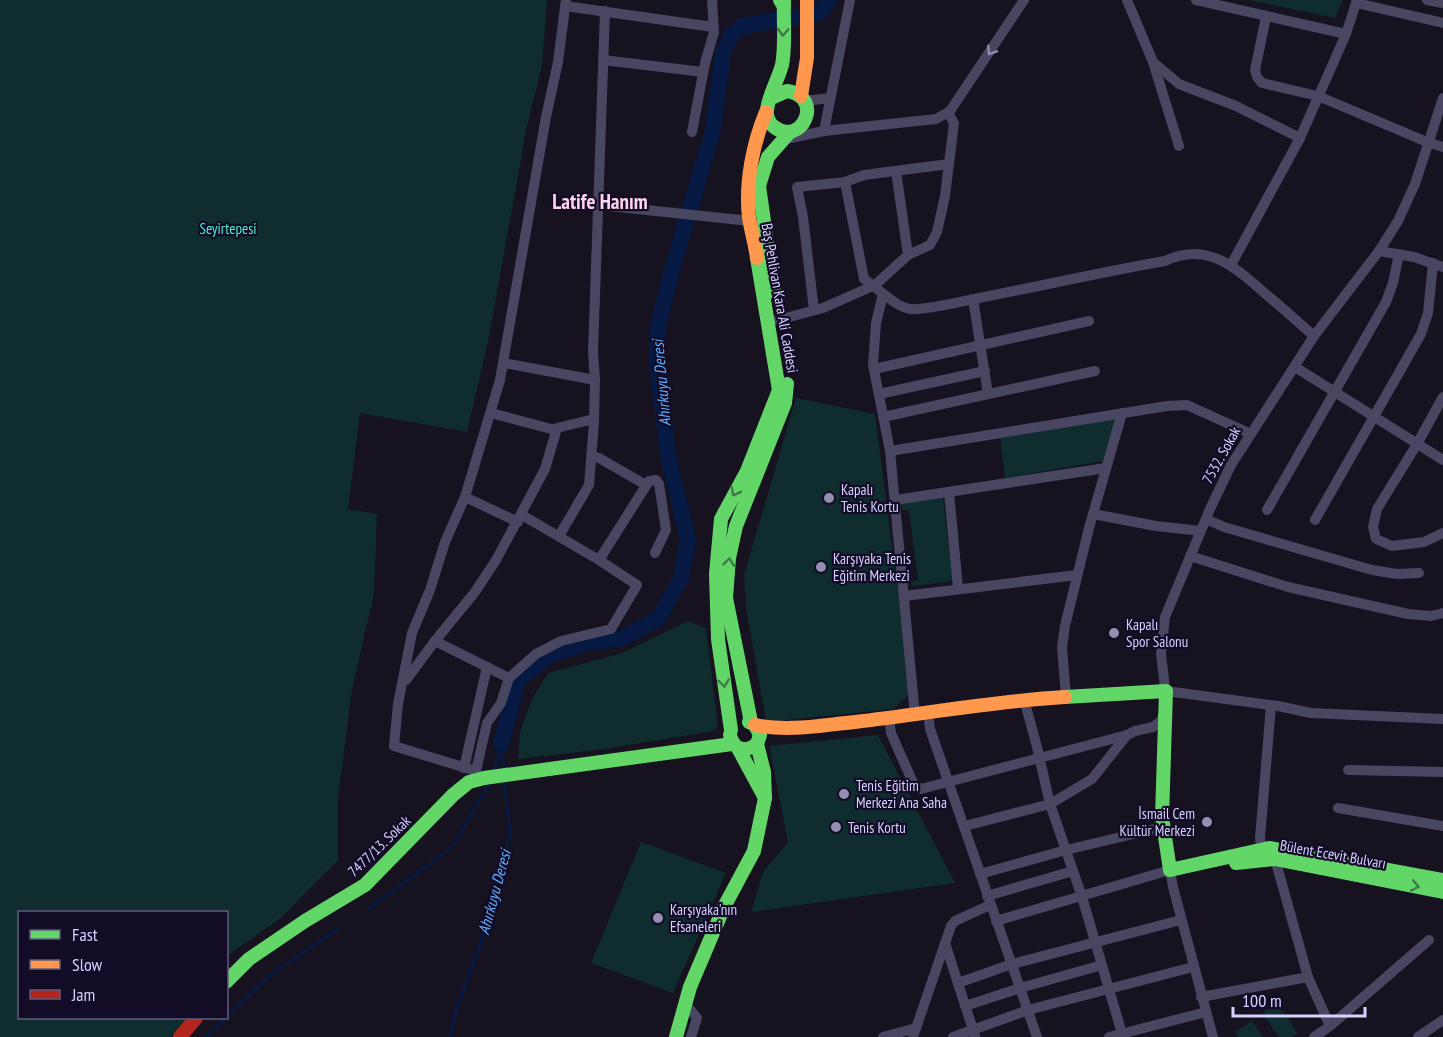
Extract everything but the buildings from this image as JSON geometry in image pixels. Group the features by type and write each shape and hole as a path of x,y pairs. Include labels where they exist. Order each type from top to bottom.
{"street":[{"path":"692,132 703,72 714,32 712,0"},
{"path":"824,131 849,0"},
{"path":"783,2 782,58 766,112 771,125 776,130 792,135 936,119 948,113 1024,0"},
{"path":"1127,0 1153,62 1179,146"},
{"path":"1196,0 1346,34"},
{"path":"1427,0 1443,3"},
{"path":"1232,265 1300,138 1346,34 1357,2 1443,23"},
{"path":"477,772 394,746 412,633 430,590 445,542 465,497 504,363 546,117 558,62 565,3 713,27"},
{"path":"792,135 800,129 808,113 803,98 807,58 807,3"},
{"path":"559,536 589,485 592,456 595,380 593,352 605,11"},
{"path":"1266,17 1255,70 1257,77 1266,85 1318,96 1443,147"},
{"path":"603,60 703,72"},
{"path":"1153,62 1179,84 1236,106 1300,138"},
{"path":"771,98 789,91 803,98 830,98"},
{"name":"7532. Sokak","path":"1170,870 1162,817 1166,691 1161,654 1165,616 1231,465 1314,336 1379,251 1398,221 1411,193 1443,98"},
{"name":"Baş Pehlivan Kara Ali Caddesi","path":"765,798 733,740 718,639 716,574 721,519 747,471 778,390 764,293 750,221 750,173 760,127 766,112"},
{"path":"778,320 814,310 875,285 908,255 930,245 937,232 945,196 954,123 948,113"},
{"name":"Baş Pehlivan Kara Ali Caddesi","path":"676,1037 690,987 724,907 754,850 765,798 764,772 758,742 760,735 753,724 726,598 729,558 736,526 785,403 788,378 759,186 768,157 792,135"},
{"path":"814,310 803,217 797,187 845,182 864,175 949,164"},
{"path":"896,171 908,255"},
{"path":"845,182 864,279 905,307 915,309 973,299 1094,273 1165,261 1188,254 1216,258 1232,265 1314,336"},
{"path":"599,205 750,221"},
{"path":"1315,520 1421,334 1428,313 1438,265 1400,254 1379,251"},
{"path":"1267,510 1386,302 1400,254"},
{"path":"883,294 876,323 874,369 890,451 904,596 921,714 930,729 1038,1037"},
{"path":"973,299 988,394"},
{"path":"874,369 981,347 1089,321"},
{"path":"504,363 595,380"},
{"path":"1295,367 1443,460"},
{"path":"879,394 984,371"},
{"path":"883,417 1095,371"},
{"path":"1443,397 1377,509 1373,527 1376,539 1392,546 1424,542 1443,533"},
{"path":"890,451 1167,406 1187,405 1251,434"},
{"path":"490,413 555,430"},
{"path":"1066,697 1062,647 1077,575 1122,413"},
{"path":"403,684 475,592 520,518 545,469 555,430 562,425 594,419"},
{"path":"592,456 646,485"},
{"path":"895,500 1106,468"},
{"path":"599,560 652,479 658,482 667,523 665,535 655,553"},
{"path":"949,492 958,588"},
{"path":"465,497 559,536 637,585 611,629 561,641 536,654 509,678 501,703 487,723 477,772"},
{"path":"1093,514 1156,526 1201,531"},
{"path":"1206,519 1224,527 1372,570 1397,574 1419,573"},
{"path":"1190,556 1288,587 1408,614 1431,616 1443,613"},
{"path":"904,596 1077,575"},
{"path":"435,641 509,678"},
{"path":"477,772 487,667"},
{"path":"797,728 758,742 748,750 733,740 741,721 797,728 921,714 1024,699 1166,691 1271,705 1311,713 1443,719"},
{"path":"965,826 1050,804 1092,779 1128,735 1135,730 1153,727 1161,721 1166,691"},
{"path":"1024,699 1050,804 1082,897 1123,1035"},
{"path":"1271,705 1261,849 1275,860 1308,977 1330,1026"},
{"path":"889,718 891,733 915,787 921,789 1128,735"},
{"name":"7477/13. Sokak","path":"228,980 249,958 365,885 477,772 516,770 733,740"},
{"path":"1348,770 1443,772"},
{"path":"1338,808 1443,826"},
{"path":"980,874 1066,850 1163,827"},
{"name":"Bülent Ecevit Bulvarı","path":"1170,870 1269,848 1443,880"},
{"name":"Bülent Ecevit Bulvarı","path":"1170,870 1275,860 1443,892"},
{"path":"996,921 1170,870 1193,967 1213,1037"},
{"path":"883,1037 914,1033 945,942 955,921 989,901 1073,871"},
{"path":"958,983 1012,964 1181,920"},
{"path":"1314,1037 1330,1026 1429,940"},
{"path":"945,942 974,1034"},
{"path":"965,1006 1102,965"},
{"path":"953,1037 974,1034 1028,1010 1193,967"},
{"path":"1201,997 1308,977"},
{"path":"685,1003 697,1018 691,1037"},
{"path":"1109,1037 1206,1012"},
{"path":"180,1037 194,1019"},
{"path":"1418,1037 1443,1020"}],"green space":[{"name":"Seyirtepesi","path":"0,0 547,0 542,66 527,126 488,342 467,432 360,413 348,509 377,514 374,594 352,690 338,798 338,860 281,918 228,955 228,911 18,911 18,1019 188,1019 170,1037 0,1037"},
{"path":"1249,0 1343,0 1335,18"},
{"name":"Karşıyaka Tenis Eğitim Merkezi","path":"796,398 875,414 911,692 894,709 766,722 746,607 744,575"},
{"path":"1117,418 1103,461 1005,478 1000,437"},
{"path":"943,498 953,581 912,586 911,582 918,580 909,510 902,510 901,503"},
{"path":"688,621 706,628 718,726 713,731 604,749 519,759 522,725 548,673 622,653"},
{"name":"Tenis Eğitim Merkezi Ana Saha","path":"878,735 955,883 751,912 763,872 788,842 769,746"},
{"name":"Karşıyaka'nın Efsaneleri","path":"641,842 726,873 673,993 591,963"},
{"path":"1277,1003 1298,1033 1292,1037 1279,1037 1262,1013"},
{"path":"1252,1021 1263,1037 1238,1037 1235,1032"}],"waterway":[{"name":"Ahırkuyu Deresi","path":"501,744 518,680 550,655 585,643 623,638 659,618 681,578 688,539 668,456 657,364 657,332 671,273 712,134 723,54 731,35 742,26 819,13 829,0"},
{"name":"Ahırkuyu Deresi","path":"501,744 504,771"},
{"name":"Ahırkuyu Deresi","path":"494,771 501,746"},
{"name":"Ahırkuyu Deresi","path":"450,1037 456,1010 479,948 494,898 510,833 504,781"},
{"name":"Ahırkuyu Deresi","path":"368,909 446,852 459,838 490,783"},
{"name":"Ahırkuyu Deresi","path":"228,1015 271,975 339,928"},
{"name":"Ahırkuyu Deresi","path":"206,1037 225,1019"}],"traffic: fast":[{"path":"780,0 784,6"},
{"path":"771,98 787,91 799,95 805,102 807,111 800,127 792,131 783,131 772,125 767,114 770,98 782,65 784,0"},
{"path":"774,292 759,186 768,157 790,132"},
{"path":"731,730 718,639 716,574 721,519 747,471 779,390 757,258"},
{"path":"751,722 726,598 729,558 736,526 785,403 787,384"},
{"path":"1065,697 1166,691 1162,817 1170,870"},
{"path":"676,1037 690,987 724,907 754,851 765,798 764,772 757,744 760,735 755,725 749,722"},
{"path":"730,735 737,747 744,749 757,744"},
{"path":"228,980 249,959 305,921 365,885 453,795 469,782 484,778 732,744"},
{"path":"739,750 765,798"},
{"path":"1170,870 1269,848 1443,880"},
{"path":"1236,863 1275,859 1443,892"}],"traffic: slow":[{"path":"801,96 807,58 807,0"},
{"path":"757,258 749,217 748,191 754,150 766,112"},
{"path":"755,725 780,728 805,727 1012,701 1065,697"}],"traffic: jam":[{"path":"180,1037 195,1019"}],"place":[{"name":"Kapalı Tenis Kortu","path":"829,498"},
{"name":"Karşıyaka Tenis Eğitim Merkezi","path":"821,567"},
{"name":"Kapalı Spor Salonu","path":"1114,633"},
{"name":"Tenis Eğitim Merkezi Ana Saha","path":"844,794"},
{"name":"İsmail Cem Kültür Merkezi","path":"1207,822"},
{"name":"Tenis Kortu","path":"836,827"},
{"name":"Karşıyaka'nın Efsaneleri","path":"658,918"}],"district":[{"name":"Latife Hanım","path":"600,201"}]}
